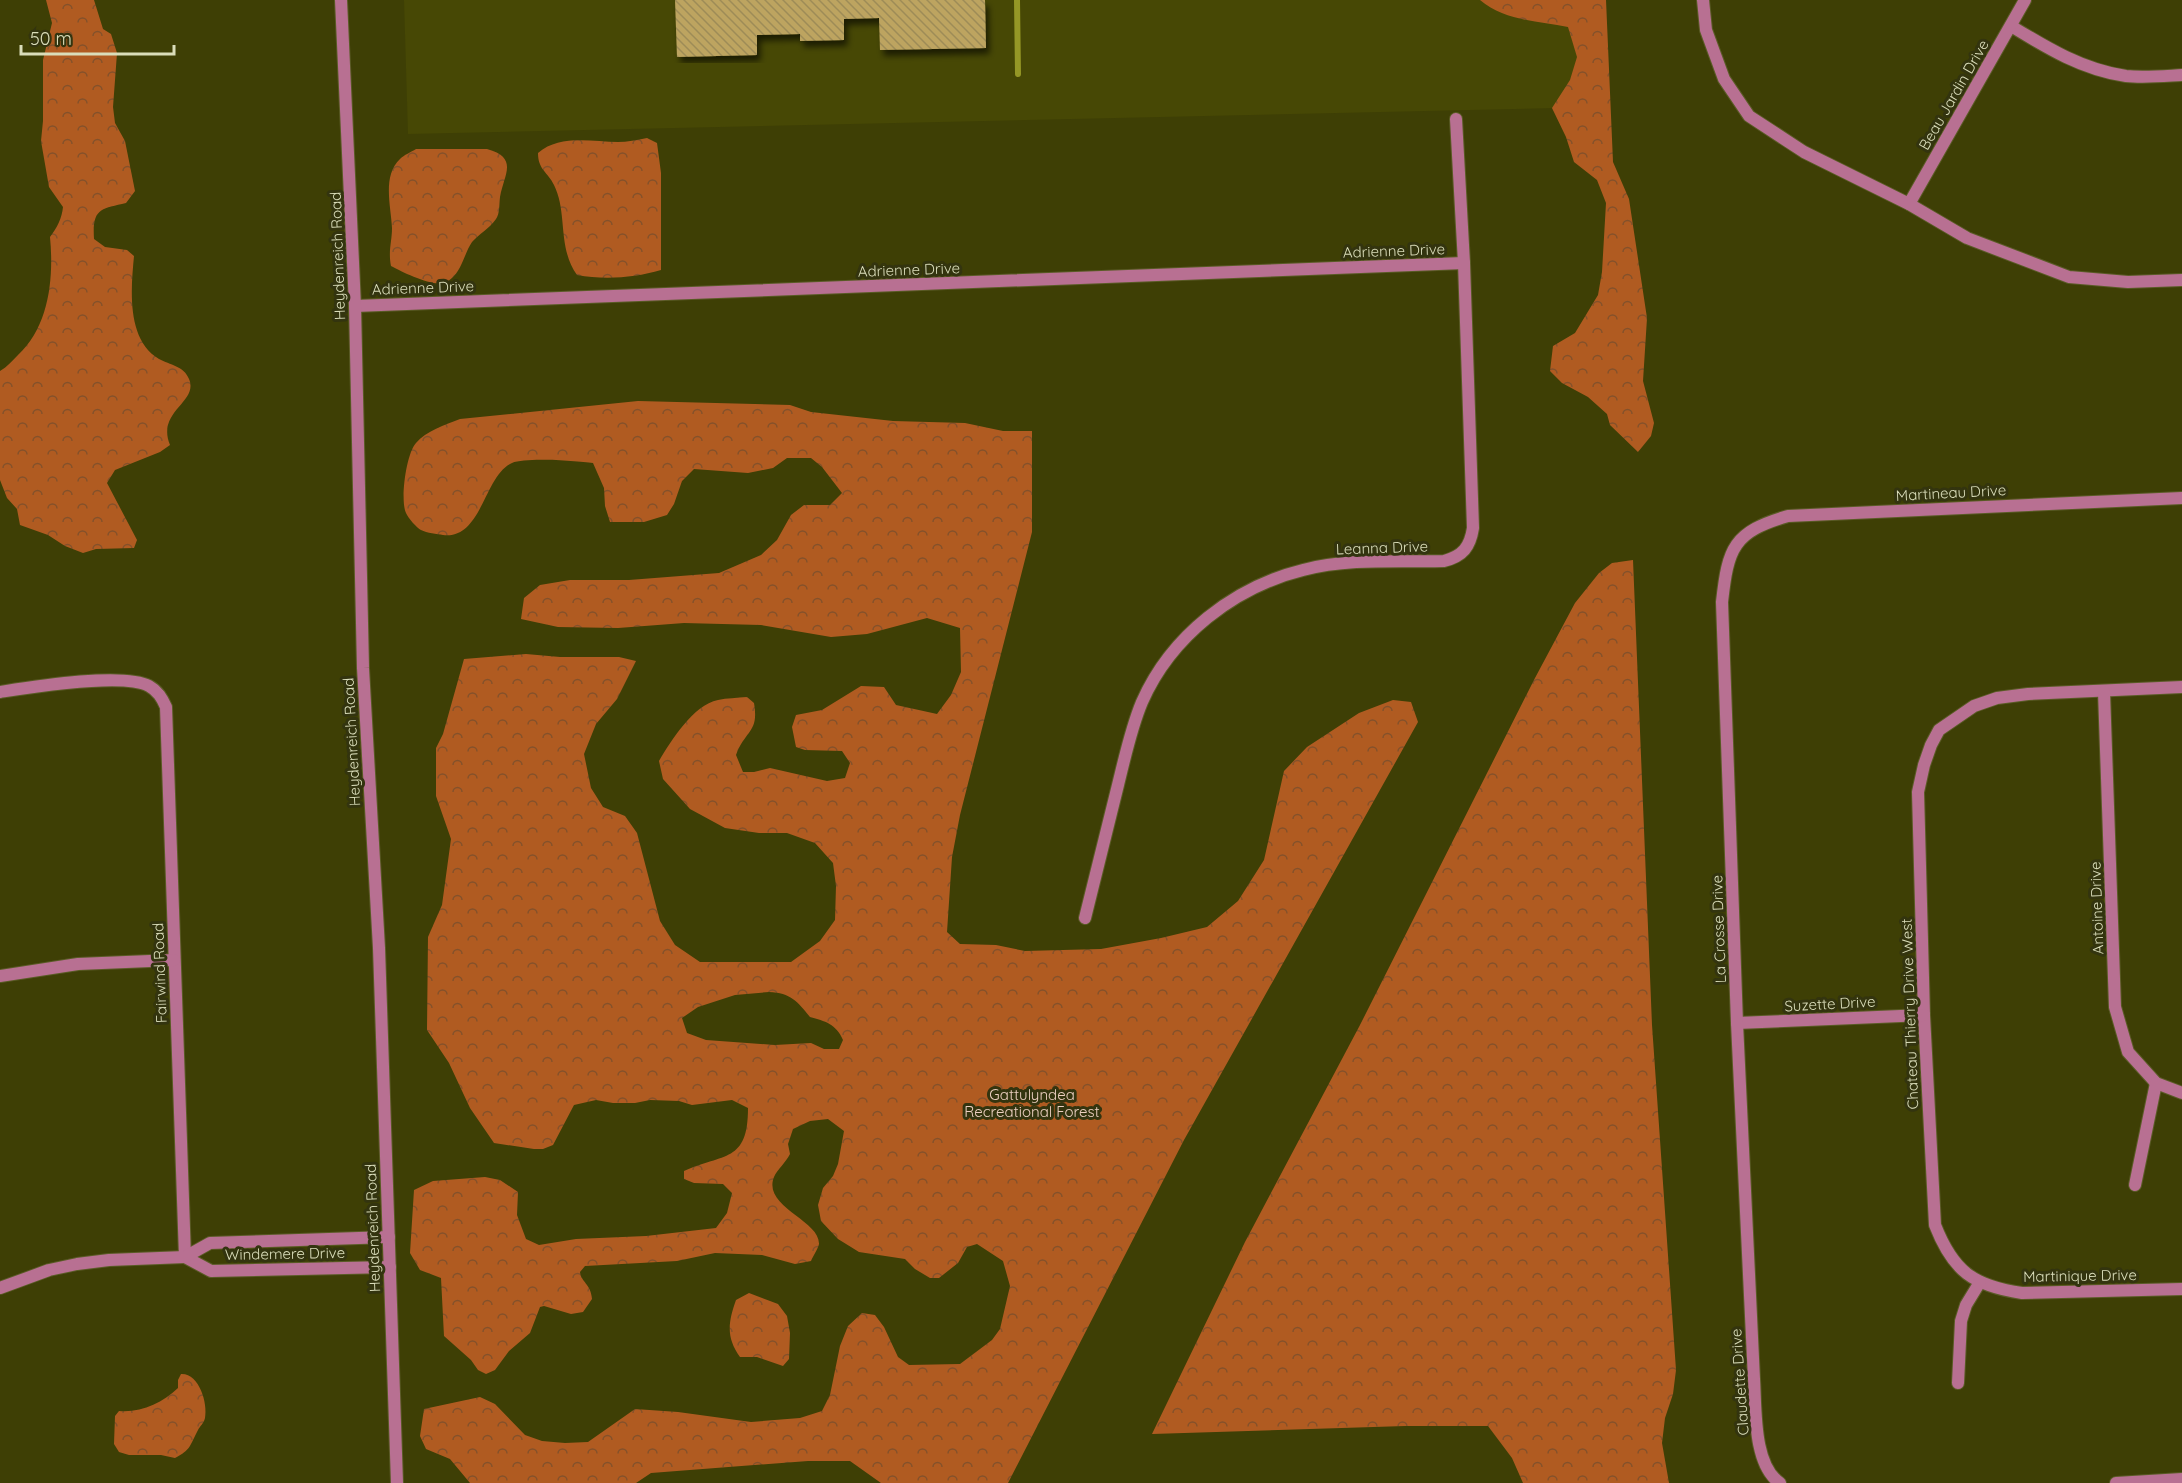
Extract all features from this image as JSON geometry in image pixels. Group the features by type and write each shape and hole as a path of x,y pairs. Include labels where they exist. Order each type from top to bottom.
{"street":[{"name":"Heydenreich Road","path":"341,0 355,306 363,668 379,948 397,1483"},
{"path":"1703,0 1706,30 1725,80 1749,116 1804,152 1909,204 1967,238 2069,278 2128,282 2182,280"},
{"name":"Beau Jardin Drive","path":"1909,204 2025,0"},
{"path":"2011,26 2055,53 2086,66 2127,76 2182,75"},
{"name":"Leanna Drive","path":"1085,918 1129,741 1142,703 1160,670 1187,637 1222,606 1240,594 1277,578 1304,569 1360,562 1444,561 1465,552 1471,541 1473,528 1464,263 1456,119"},
{"name":"Adrienne Drive","path":"355,306 1464,263"},
{"name":"Martineau Drive","path":"1733,550 1747,533 1769,521 1788,516 2182,498"},
{"name":"La Crosse Drive","path":"1733,550 1726,565 1722,602 1750,1309"},
{"name":"Fairwind Road","path":"0,692 115,681 141,683 157,692 166,708 185,1257"},
{"path":"2104,692 2182,687"},
{"name":"Chateau Thierry Drive West","path":"1980,1282 1954,1263 1943,1246 1935,1225 1924,1015 1918,792 1924,765 1940,730 1974,706 1997,698 2028,694 2104,692"},
{"name":"Antoine Drive","path":"2104,692 2115,1007 2128,1052 2156,1083 2182,1093"},
{"path":"0,976 78,964 174,960"},
{"name":"Suzette Drive","path":"1737,1023 1924,1015"},
{"path":"2135,1185 2156,1083"},
{"name":"Windemere Drive","path":"0,1288 49,1270 77,1264 109,1260 185,1257 210,1243 389,1236"},
{"name":"Windemere Drive","path":"185,1257 211,1270 390,1267"},
{"path":"1958,1383 1961,1321 1966,1305 1980,1282"},
{"name":"Martinique Drive","path":"1980,1282 1996,1289 2022,1293 2182,1289"},
{"name":"Claudette Drive","path":"1750,1309 1756,1419 1761,1455 1774,1479 1780,1483"},
{"path":"2116,1483 2182,1479"}],"shaded area":[{"path":"404,0 1596,0 1600,107 408,134"}],"green space":[{"path":"46,0 94,0 103,29 111,34 117,53 113,107 115,123 125,141 135,191 126,203 100,212 95,221 94,239 105,247 127,250 134,256 133,312 141,339 148,350 159,359 184,371 189,379 188,394 168,424 167,433 170,445 160,452 115,470 107,483 137,540 134,548 96,549 83,553 65,546 48,535 20,525 17,509 7,498 0,480 0,371 28,343 43,316 50,285 50,237 59,223 63,207 49,187 41,141 43,60 52,23"},
{"path":"1480,0 1606,0 1613,162 1629,199 1647,318 1643,381 1654,423 1651,436 1638,452 1610,425 1607,414 1588,397 1562,383 1550,371 1553,346 1575,333 1598,295 1602,272 1606,203 1597,180 1574,162 1566,137 1552,108 1570,80 1577,57 1568,27 1511,16"},
{"path":"647,138 657,143 661,173 661,270 619,277 577,275 567,253 558,196 552,181 538,159 538,153 556,143 566,141 621,142"},
{"path":"416,149 487,149 503,157 506,162 507,168 497,217 472,242 454,276 443,283 424,281 391,266 392,228 389,183 394,166 400,159"},
{"name":"Gattulyndea Recreational Forest","path":"638,401 790,405 811,412 893,421 965,423 1003,431 1032,431 1032,532 960,815 952,857 947,932 960,944 996,945 1025,951 1101,949 1207,927 1238,901 1264,860 1284,771 1307,747 1359,713 1393,700 1411,702 1418,722 1184,1140 1008,1483 881,1483 850,1461 808,1461 651,1473 636,1483 470,1483 450,1459 426,1449 420,1436 424,1409 480,1397 495,1404 525,1435 542,1441 565,1443 588,1442 635,1409 678,1412 751,1422 800,1418 822,1411 830,1395 840,1346 848,1326 862,1313 875,1315 884,1327 898,1357 909,1365 960,1364 992,1340 1000,1329 1010,1286 1003,1261 977,1244 967,1247 958,1263 939,1278 930,1278 915,1269 905,1259 859,1252 838,1239 821,1221 818,1205 823,1188 833,1176 838,1164 844,1131 828,1119 810,1121 793,1129 788,1144 790,1154 774,1177 773,1188 776,1197 817,1235 819,1244 811,1261 795,1264 762,1255 715,1253 677,1261 585,1266 580,1272 590,1290 592,1299 583,1312 571,1314 544,1306 540,1307 530,1333 509,1351 495,1370 486,1374 478,1370 471,1360 444,1336 441,1278 420,1270 410,1253 414,1190 433,1181 485,1177 500,1180 518,1192 517,1215 526,1239 539,1245 576,1239 646,1236 716,1228 727,1213 732,1193 723,1184 694,1183 684,1179 684,1171 722,1158 738,1147 744,1139 748,1108 732,1100 692,1105 679,1101 650,1100 613,1103 596,1100 574,1105 553,1145 543,1149 534,1149 494,1143 470,1108 449,1063 427,1030 428,937 442,905 451,839 436,796 436,748 443,734 464,659 526,654 560,657 619,657 636,661 617,699 596,724 584,754 591,788 603,807 625,816 637,833 660,921 675,945 700,962 791,962 820,941 835,920 836,886 833,863 815,843 787,833 759,833 725,828 690,809 663,779 659,761 692,716 709,703 721,699 747,697 754,703 755,720 736,755 743,772 770,768 827,781 845,778 850,763 842,751 805,750 796,747 792,727 796,715 822,710 861,686 884,687 896,705 937,714 951,695 961,672 960,628 927,618 867,634 831,637 761,625 684,623 618,628 558,627 521,619 524,598 540,585 570,580 629,580 719,573 761,555 777,540 791,515 804,505 830,505 842,493 822,467 811,458 787,458 773,468 748,473 694,469 682,481 674,504 667,515 644,522 610,522 605,506 604,488 593,463 528,460 512,463 503,470 495,480 475,518 466,528 456,534 443,535 426,532 413,523 404,507 404,488 409,457 416,443 425,435 460,419","holes":["769,992 788,996 810,1017 833,1027 843,1040 839,1049 824,1049 811,1043 775,1045 706,1040 687,1033 682,1018 698,1007 735,995"]},
{"path":"1633,560 1652,1025 1676,1370 1662,1443 1669,1483 1523,1483 1512,1458 1488,1426 1405,1426 1152,1434 1245,1242 1360,1025 1575,603 1599,573 1612,563"},
{"path":"749,1293 778,1304 787,1316 790,1333 789,1359 783,1366 757,1357 740,1357 735,1350 730,1336 731,1316 736,1300"},
{"path":"181,1374 193,1378 201,1390 206,1412 187,1450 175,1458 161,1455 129,1455 119,1452 114,1444 115,1416 119,1411 143,1409 165,1398 178,1388"}],"building":[{"path":"675,0 985,0 986,48 880,50 879,18 844,19 844,40 800,41 800,34 757,35 757,55 677,57"}],"waterway":[{"path":"1017,0 1018,74"}]}
